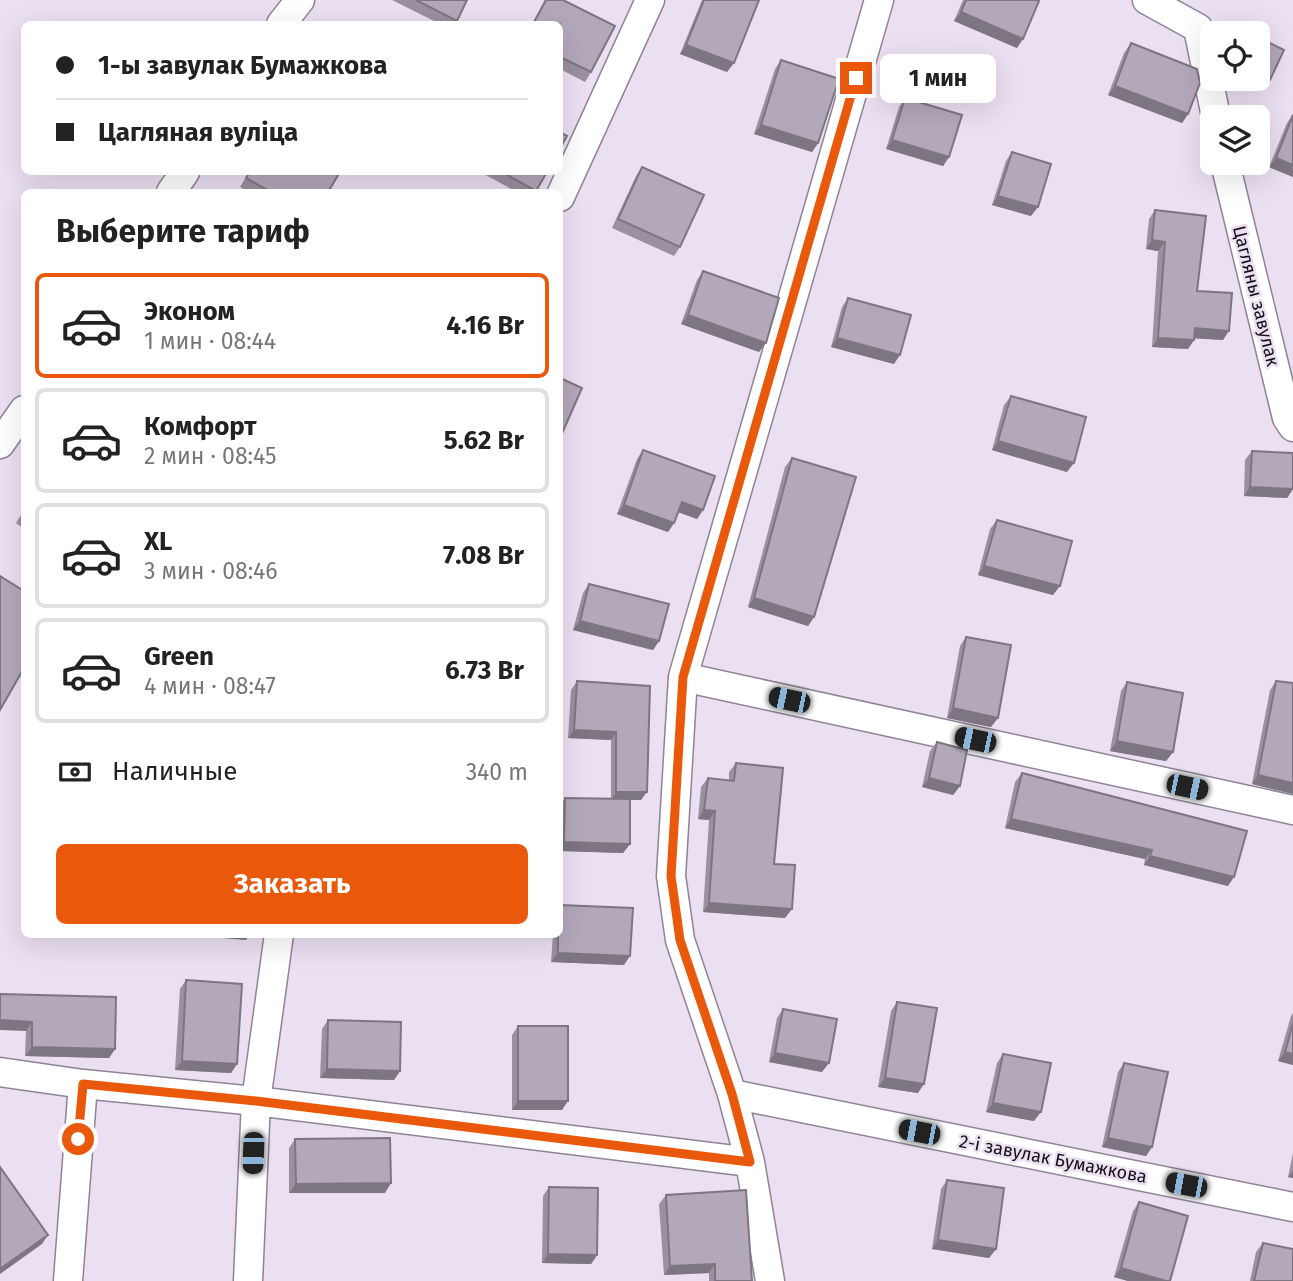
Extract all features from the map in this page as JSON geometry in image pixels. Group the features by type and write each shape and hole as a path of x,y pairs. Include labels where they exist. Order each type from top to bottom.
{"street":[{"path":"283,21 300,0"},
{"path":"563,190 650,0"},
{"path":"770,1281 750,1162 732,1094 680,940 671,876 683,677 879,0"},
{"path":"1147,0 1198,28 1214,105"},
{"name":"Цагляны завулак","path":"1228,175 1287,418 1293,427"},
{"path":"0,443 21,414"},
{"path":"683,677 1293,810"},
{"path":"248,1281 256,1101 278,938"},
{"path":"0,1072 750,1162"},
{"path":"68,1281 83,1084"},
{"name":"2-і завулак Бумажкова","path":"732,1094 1293,1207"}],"building":[{"path":"416,0 467,0 457,21"},
{"path":"546,0 563,0 615,26 591,72 563,58 563,21 535,21"},
{"path":"704,0 759,0 734,63 686,45"},
{"path":"966,0 1039,1 1023,39 961,12"},
{"path":"1131,43 1197,69 1200,83 1188,114 1115,86"},
{"path":"1270,43 1284,50 1270,80"},
{"path":"781,60 839,79 818,143 761,125"},
{"path":"905,98 962,115 949,157 892,140"},
{"path":"1293,115 1293,165 1276,158"},
{"path":"1012,152 1051,164 1038,207 998,196"},
{"path":"642,167 704,195 680,247 618,219"},
{"path":"248,175 338,175 330,189 266,189 246,178"},
{"path":"507,175 545,175 537,189"},
{"path":"1155,210 1206,216 1197,291 1232,293 1229,331 1195,328 1194,340 1158,338 1165,242 1152,240"},
{"path":"703,271 779,298 766,343 688,315"},
{"path":"848,298 911,315 900,355 837,338"},
{"path":"563,379 582,388 563,431"},
{"path":"1011,396 1086,417 1074,463 998,441"},
{"path":"643,450 715,476 703,510 682,502 674,523 624,505"},
{"path":"1252,451 1293,453 1293,489 1250,487"},
{"path":"792,458 856,477 814,617 754,598"},
{"path":"997,520 1072,541 1060,586 984,566"},
{"path":"0,576 21,589 21,673 0,710"},
{"path":"589,584 669,604 659,641 580,621"},
{"path":"966,637 1011,645 998,718 953,708"},
{"path":"577,681 650,686 647,792 616,792 616,732 574,730"},
{"path":"1276,681 1293,683 1293,783 1258,775"},
{"path":"1127,682 1183,693 1173,752 1117,741"},
{"path":"937,742 967,750 960,786 929,778"},
{"path":"736,763 783,768 774,864 795,865 792,909 709,903 715,811 704,810 708,778 734,781"},
{"path":"1022,773 1247,831 1234,877 1150,856 1152,850 1011,819"},
{"path":"565,798 630,799 630,844 564,842"},
{"path":"563,905 633,908 630,956 558,953 558,938 563,938"},
{"path":"186,980 242,984 237,1064 182,1061"},
{"path":"0,994 116,997 115,1049 32,1047 32,1022 0,1020"},
{"path":"897,1002 937,1008 924,1084 885,1078"},
{"path":"783,1009 837,1019 829,1063 775,1053"},
{"path":"328,1020 401,1022 400,1071 327,1069"},
{"path":"1293,1023 1293,1054 1285,1052"},
{"path":"518,1026 568,1026 568,1101 518,1101"},
{"path":"1003,1054 1051,1063 1041,1112 993,1103"},
{"path":"1124,1063 1168,1072 1152,1147 1108,1138"},
{"path":"390,1138 391,1183 296,1184 295,1139"},
{"path":"0,1167 48,1235 0,1269"},
{"path":"947,1180 1004,1188 996,1249 938,1240"},
{"path":"549,1187 598,1188 597,1255 548,1254"},
{"path":"746,1190 752,1281 715,1281 715,1264 670,1266 666,1195"},
{"path":"1139,1202 1188,1216 1170,1281 1121,1268"},
{"path":"1263,1243 1293,1249 1293,1281 1254,1281"}],"route":[{"path":"78,1139 83,1084 256,1101 750,1162 732,1094 680,940 671,876 683,677 856,78"}]}
